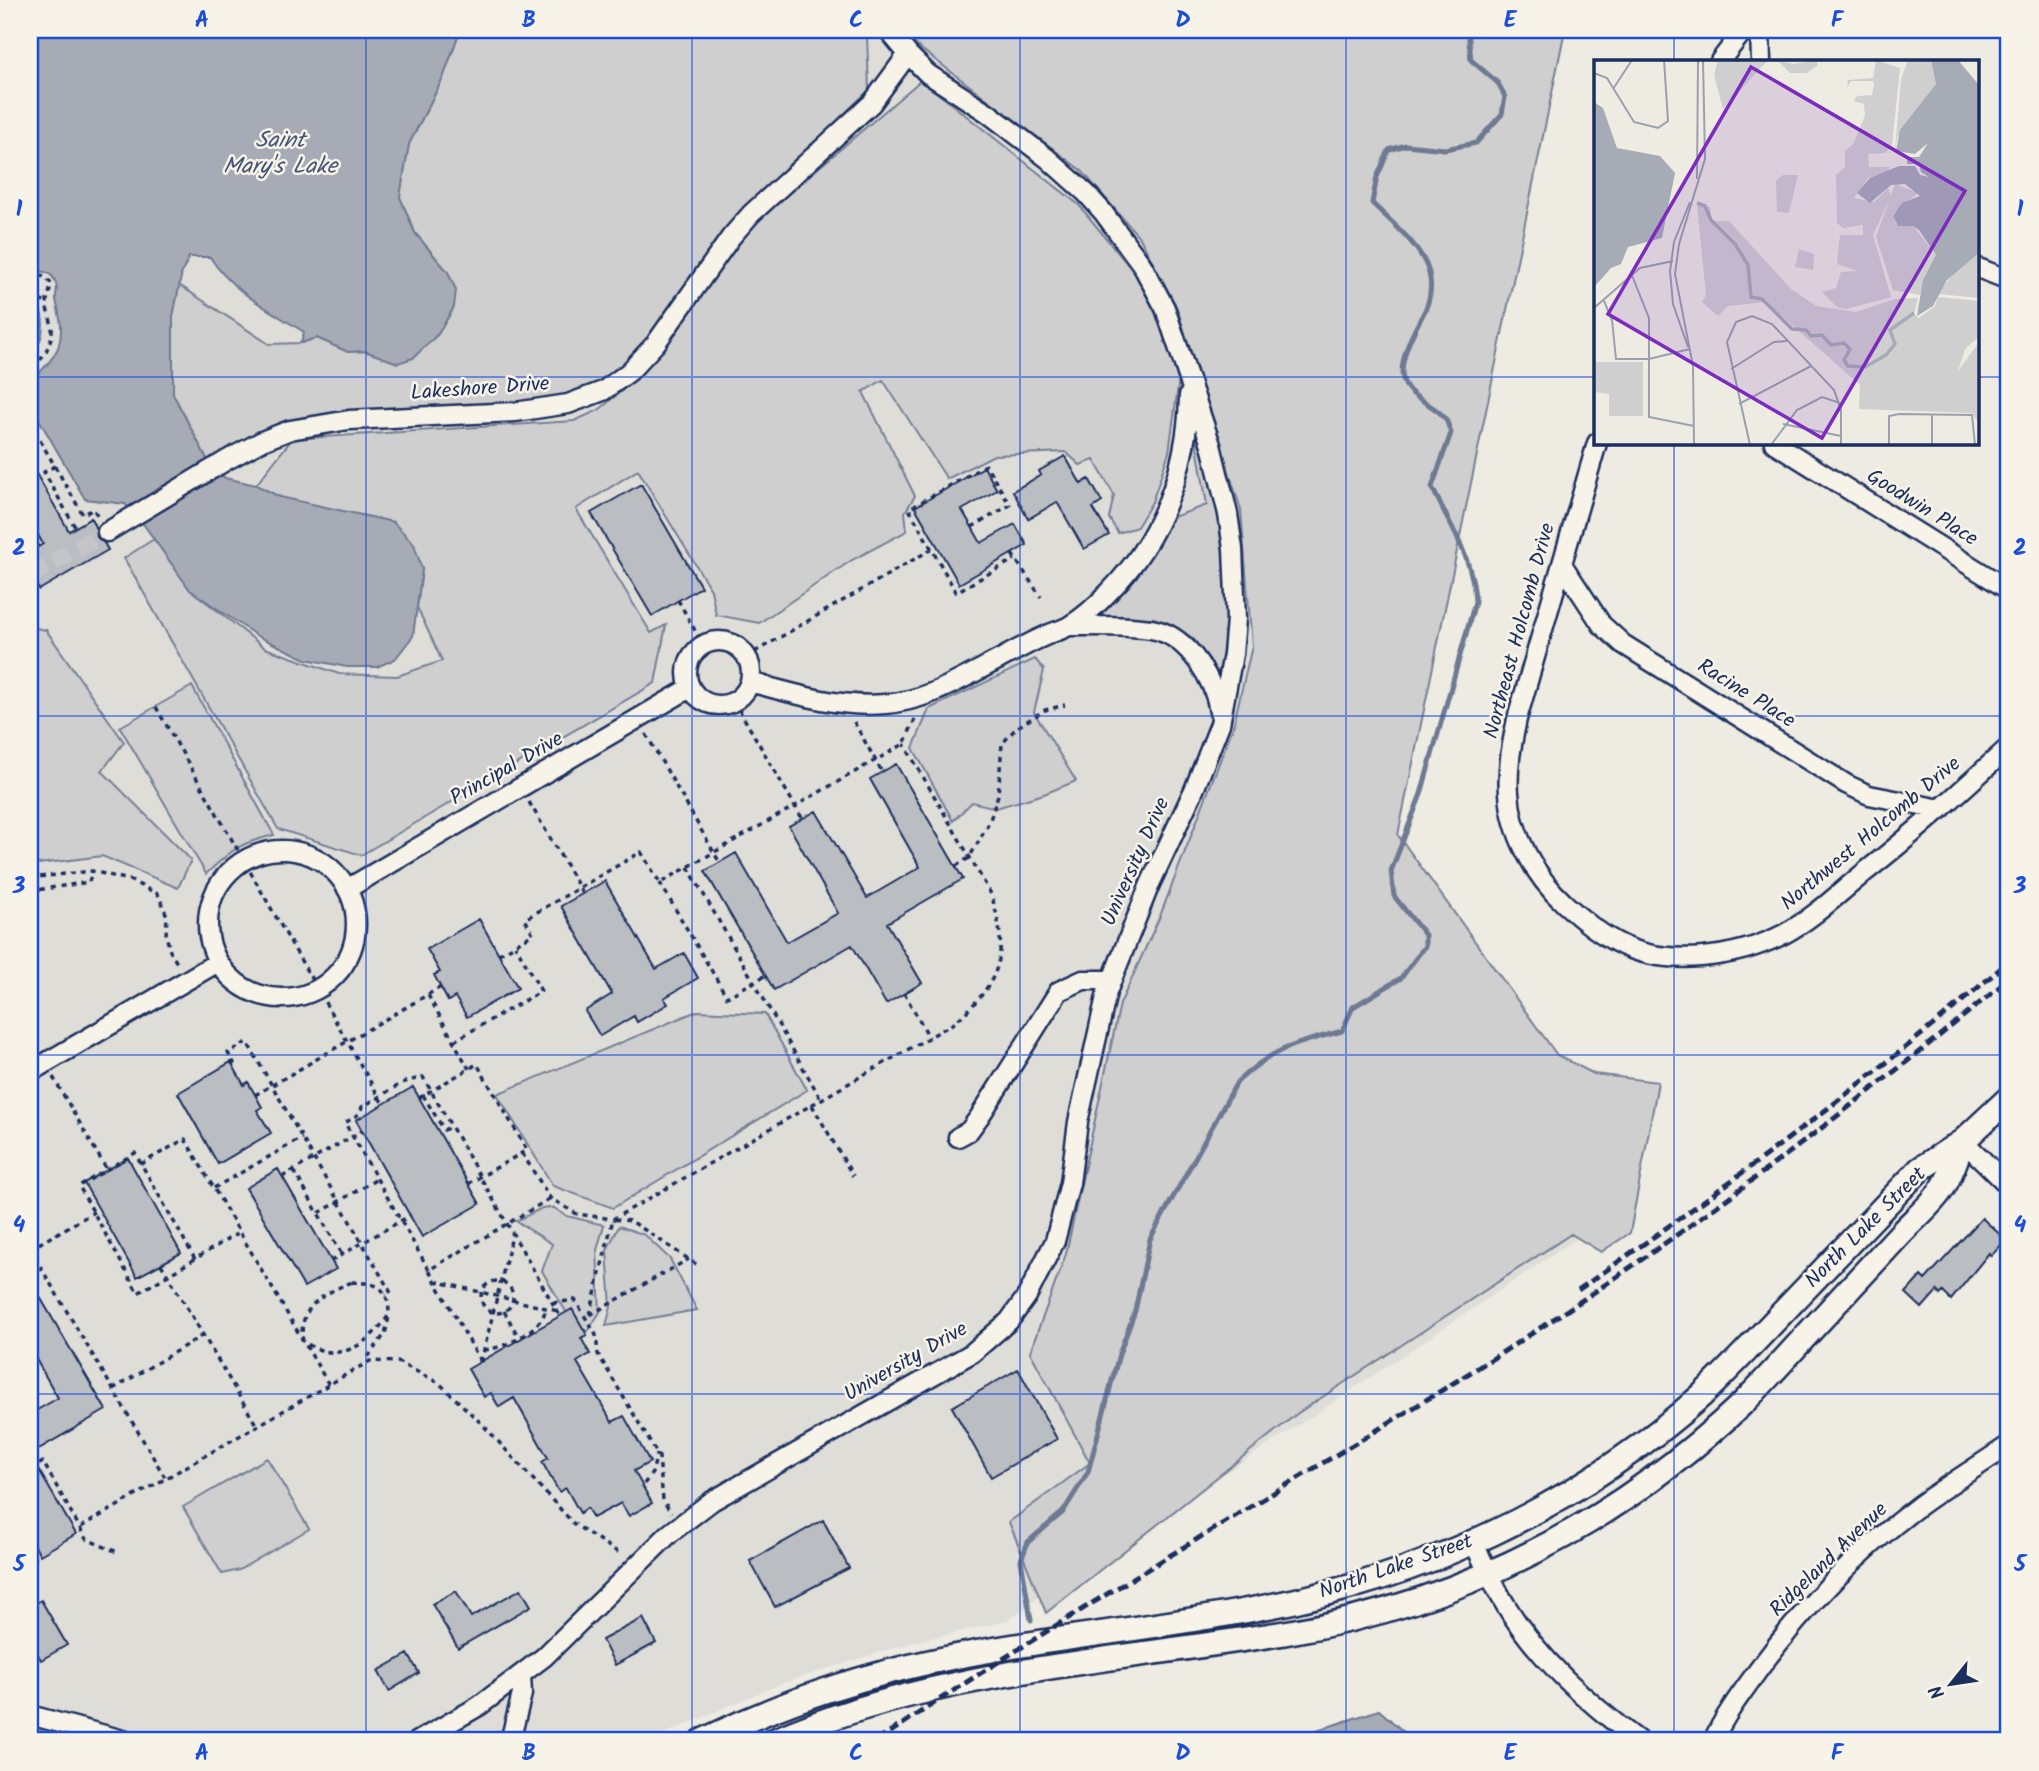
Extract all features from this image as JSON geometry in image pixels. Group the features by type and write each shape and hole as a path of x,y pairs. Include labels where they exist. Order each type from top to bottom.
{"main road":[{"name":"North Lake Street","path":"702,1741 815,1695 923,1663 1268,1607 1350,1587 1386,1576 1532,1514 1572,1492 1676,1417 1722,1375 1920,1169 1963,1142 2009,1098"},
{"name":"North Lake Street","path":"773,1741 850,1710 942,1686 1018,1671 1293,1632 1398,1606 1488,1574 1552,1544 1614,1507 1676,1460 1746,1400 1943,1188 1963,1142"}],"street":[{"path":"887,30 908,54"},
{"path":"1721,60 1744,30"},
{"path":"1760,30 1761,60"},
{"name":"University Drive","path":"418,1741 479,1706 544,1657 637,1565 712,1501 972,1353 1009,1321 1027,1296 1055,1241 1070,1183 1078,1122 1111,980 1220,724 1235,631 1233,549 1221,479 1166,308 1142,265 1086,193 1047,158 988,113 928,74 908,54"},
{"name":"Lakeshore Drive","path":"107,532 262,440 290,430 349,420 515,412 568,404 603,391 629,372 656,343 731,237 751,214 872,103 908,54"},
{"path":"1980,269 2009,280"},
{"path":"750,682 810,699 887,704 926,696 1069,626 1124,578 1156,530 1172,492 1181,459 1189,381"},
{"name":"Northeast Holcomb Drive","path":"1597,444 1517,719 1509,757 1508,794 1522,845 1536,871 1556,897 1616,942 1633,949"},
{"name":"Goodwin Place","path":"1776,444 2009,590"},
{"name":"Racine Place","path":"1562,564 1602,625 1623,644 1846,784 1869,795 1941,809"},
{"path":"1069,626 1157,630 1171,637 1196,658 1213,685 1220,724"},
{"path":"726,641 747,657 751,672 750,682 745,692 734,701 717,705 706,702 691,688 687,667 691,657 703,645 726,641"},
{"name":"Principal Drive","path":"347,889 691,688"},
{"name":"Northwest Holcomb Drive","path":"1633,949 1674,957 1718,957 1751,949 1786,933 1807,919 1941,809 2009,747"},
{"path":"282,850 302,853 320,861 336,873 347,889 354,907 356,926 353,945 334,977 318,989 301,996 263,996 238,983 218,962 208,930 213,897 220,883 244,860 263,852 282,850"},
{"path":"37,1068 218,962"},
{"path":"958,1138 969,1131 980,1116 1059,991 1083,980 1111,980"},
{"path":"1963,1142 2009,1186"},
{"name":"Ridgeland Avenue","path":"1713,1741 1747,1685 1784,1634 1817,1598 1869,1547 1920,1505 2009,1445"},
{"path":"1473,1541 1506,1605 1555,1668 1592,1706 1639,1741"},
{"path":"510,1741 522,1695 521,1675"},
{"path":"30,1715 127,1741"}],"path":[{"path":"30,279 41,275 50,282 52,290 47,303 52,327 50,342 30,370"},
{"path":"30,296 34,300 47,303"},
{"path":"30,423 83,515 93,509 107,532"},
{"path":"972,527 1010,505 986,465 909,509 956,592 1015,559"},
{"path":"55,466 44,472 75,527"},
{"path":"30,534 37,547"},
{"path":"925,538 930,535"},
{"path":"747,657 932,549"},
{"path":"1012,554 1041,597"},
{"path":"938,559 943,556"},
{"path":"678,600 703,645"},
{"path":"660,883 904,744 926,696"},
{"path":"734,701 802,818"},
{"path":"842,703 882,772"},
{"path":"956,866 969,858 989,823 998,795 1002,744 1016,728 1045,710 1065,705"},
{"path":"156,707 383,1104"},
{"path":"637,719 720,863"},
{"path":"588,1316 613,1219 954,1023 974,1006 990,986 999,963 1001,943 998,918 990,894 904,744"},
{"path":"520,787 583,894"},
{"path":"499,954 533,934 525,919 641,852 727,997 766,975"},
{"path":"688,867 821,1099"},
{"path":"30,878 92,871 129,880 158,894 167,916 166,935 170,951 187,980"},
{"path":"30,891 89,882 92,871"},
{"path":"454,1041 541,990 515,945"},
{"path":"256,1095 441,987"},
{"path":"904,993 929,1037"},
{"path":"428,995 469,1069"},
{"path":"232,1064 234,1063 228,1053 247,1042 391,1293 387,1295"},
{"path":"451,1126 444,1130 421,1096 477,1064 527,1150 468,1184"},
{"path":"37,1068 107,1170"},
{"path":"513,1232 481,1362 345,1123 359,1114 362,1107 402,1083 423,1077 508,1223 560,1316"},
{"path":"812,1105 853,1176"},
{"path":"282,1177 362,1131"},
{"path":"214,1188 302,1138"},
{"path":"141,1164 185,1139 329,1385"},
{"path":"195,1259 135,1153 79,1186 138,1293 167,1275 195,1259 240,1232"},
{"path":"522,1153 550,1198 577,1214 631,1222 699,1266"},
{"path":"294,1171 342,1255"},
{"path":"318,1213 377,1179"},
{"path":"429,1270 550,1198"},
{"path":"93,1212 30,1249 166,1479"},
{"path":"331,1261 411,1215"},
{"path":"588,1316 689,1259"},
{"path":"161,1264 257,1426"},
{"path":"435,1281 558,1311"},
{"path":"81,1527 329,1385 369,1359 385,1334 389,1315 387,1295 372,1283 352,1282 330,1291 314,1303 302,1320 303,1341"},
{"path":"500,1282 508,1286 513,1300 504,1311 493,1312 484,1305 482,1293 489,1283 500,1282"},
{"path":"553,1303 576,1300 588,1316 596,1335 598,1354 659,1457 663,1500 679,1527"},
{"path":"484,1350 500,1347 519,1337 541,1321 547,1308"},
{"path":"504,1311 519,1337"},
{"path":"303,1341 323,1353 338,1353 361,1344 378,1331 389,1315"},
{"path":"113,1388 203,1335"},
{"path":"361,1344 369,1359"},
{"path":"369,1359 398,1362 439,1383 484,1426 574,1524 637,1565"},
{"path":"644,1484 652,1473 657,1453"},
{"path":"30,1469 43,1462 86,1539 117,1552"},
{"path":"30,1549 36,1559"}],"shaded area":[{"path":"30,30 1565,30 1398,835 1557,1055 1627,1205 1317,1413 1058,1582 1007,1621 913,1642 782,1683 648,1741 30,1741"},
{"path":"460,30 865,30 869,90 741,213 649,339 601,386 566,399 258,435 208,461 173,394 173,316 179,285 269,344 301,343 317,338 348,352 365,351 398,363 438,334 454,307 448,272 415,233 399,197 409,144 443,78"},
{"path":"904,30 1565,30 1398,835 1557,1055 1594,1074 1658,1082 1630,1233 1601,1252 1571,1234 1298,1413 1046,1613 1009,1522 1090,1463 1030,1352 1066,1254 1120,1004 1160,916 1233,727 1252,646 1241,510 1177,308 1140,238 1082,171 917,46"},
{"path":"921,80 1079,205 1136,275 1157,316 1179,379 1169,452 1152,502 1137,527 1118,533 1109,518 1114,495 1094,460 1080,465 1066,452 994,455 947,479 883,380 863,392 915,496 905,512 907,531 852,560 759,623 716,615 711,590 638,470 576,509 651,633 666,625 655,683 361,855 278,829 124,558 154,539 191,590 265,648 339,674 397,676 442,661 417,607 422,569 256,485 292,439 574,421 599,410 625,388 664,346 759,219"},
{"path":"1194,429 1204,443 1228,554 1230,628 1219,674 1193,638 1154,618 1096,617 1130,579 1170,518 1207,505"},
{"path":"30,627 46,630 124,742 102,771 191,860 178,888 102,856 30,865"},
{"path":"1035,659 1044,670 1034,712 1076,781 996,808 972,802 953,821 913,748 929,709"},
{"path":"192,686 274,835 237,848 206,874 120,727"},
{"path":"697,1011 765,1014 807,1090 613,1208 553,1186 497,1094"},
{"path":"542,1208 554,1208 567,1216 604,1225 597,1250 600,1312 588,1331 575,1327 542,1271 552,1244 516,1221"},
{"path":"619,1226 645,1235 670,1259 697,1310 606,1326 611,1307 607,1250"},
{"path":"267,1458 309,1529 239,1570 222,1574 183,1507"}],"water":[{"name":"Saint Mary's Lake","path":"30,30 460,30 443,78 409,144 400,197 415,233 448,272 456,290 454,307 438,334 413,358 398,363 365,351 348,352 317,338 301,343 304,332 240,290 210,257 189,257 182,272 173,316 173,394 208,461 225,478 256,485 280,497 393,522 414,544 422,569 413,636 395,659 377,667 347,667 306,659 257,636 190,590 144,525 125,504 85,499 30,404 30,381 56,353 61,330 56,300 57,286 52,276 46,272 30,274"},
{"path":"30,302 39,305 43,327 38,347 30,360"},
{"path":"1379,1710 1414,1741 1285,1741"}],"building":[{"path":"1065,456 1081,484 1089,479 1102,502 1093,508 1109,535 1084,549 1057,502 1028,519 1013,491 1041,475 1039,471"},
{"path":"30,463 69,531 91,518 97,537 108,550 39,590 30,574 30,552 43,544 30,521"},
{"path":"984,467 997,490 962,510 981,543 1015,524 1027,545 959,584 915,507"},
{"path":"641,484 701,587 652,616 591,513"},
{"path":"896,764 963,879 887,923 922,983 886,1004 852,945 774,990 705,871 736,853 787,942 838,913 789,826 816,811 867,898 920,867 870,779"},
{"path":"605,881 656,969 684,953 698,978 664,998 668,1004 637,1022 634,1016 600,1036 585,1011 612,994 561,906"},
{"path":"479,919 518,988 467,1017 455,997 448,1001 434,975 440,972 427,949"},
{"path":"231,1062 244,1085 248,1082 262,1107 257,1110 271,1133 218,1164 178,1093"},
{"path":"413,1087 480,1204 422,1237 356,1120"},
{"path":"128,1158 181,1253 137,1277 84,1183"},
{"path":"278,1169 336,1269 304,1287 246,1188"},
{"path":"1982,1218 2006,1240 1991,1256 1989,1253 1951,1300 1943,1292 1940,1295 1937,1291 1922,1308 1906,1293 1921,1276 1925,1280"},
{"path":"30,1280 106,1410 30,1454 30,1414 58,1398 30,1349"},
{"path":"572,1309 587,1335 581,1338 590,1354 577,1362 612,1422 624,1416 650,1462 634,1471 652,1503 629,1516 621,1503 593,1518 587,1508 580,1513 566,1488 559,1492 542,1462 548,1458 514,1398 499,1407 491,1393 484,1397 468,1369"},
{"path":"1018,1369 1057,1439 991,1477 952,1407"},
{"path":"30,1455 76,1534 40,1555 30,1538"},
{"path":"823,1520 849,1568 775,1607 750,1561"},
{"path":"521,1589 531,1606 458,1648 432,1604 456,1591 471,1617"},
{"path":"41,1600 67,1645 41,1660 30,1641 30,1606"},
{"path":"643,1618 656,1643 615,1665 602,1640"},
{"path":"408,1654 419,1673 389,1691 378,1671"}],"waterway":[{"path":"1031,1620 1021,1560 1028,1542 1063,1512 1088,1472 1119,1354 1135,1311 1150,1239 1237,1082 1250,1070 1286,1048 1342,1031 1353,1007 1401,978 1425,946 1425,935 1394,896 1391,871 1421,794 1475,602 1474,586 1465,556 1432,487 1451,433 1446,420 1439,412 1407,388 1402,373 1408,344 1429,300 1431,283 1427,268 1410,240 1372,203 1377,177 1389,150 1406,145 1445,149 1476,143 1502,114 1505,97 1498,83 1471,60 1468,30"}],"tunnel":[{"path":"30,575 107,532"}],"railway":[{"path":"1578,1290 1798,1131 1905,1048 2009,961"},
{"path":"877,1741 1107,1594 1562,1314 1758,1176 1885,1079 2009,979"}]}
